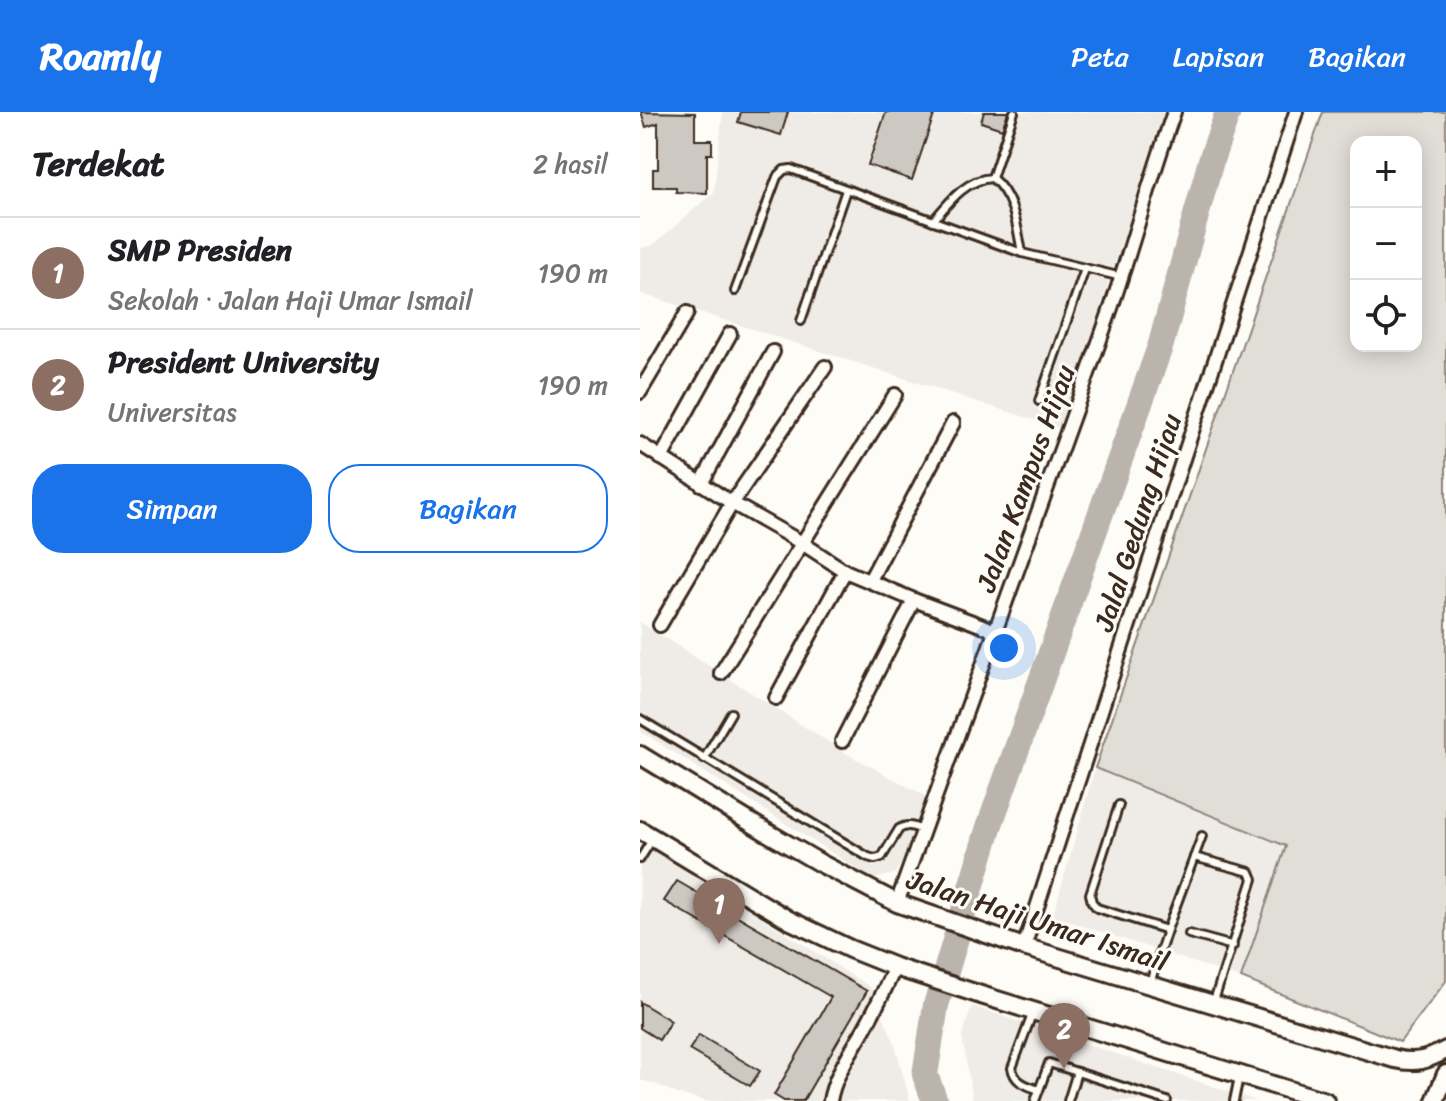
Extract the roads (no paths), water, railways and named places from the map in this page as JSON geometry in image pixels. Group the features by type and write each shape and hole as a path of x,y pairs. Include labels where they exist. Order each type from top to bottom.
{"main road":[{"name":"Jalan Haji Umar Ismail","path":"640,755 820,863 897,903 1018,945 1410,1062 1446,1050"},
{"path":"647,834 789,920 902,969 1240,1075 1292,1096 1325,1101"},
{"path":"1435,1101 1446,1074"}],"street":[{"name":"Jalan Kampus Hijau","path":"897,903 1122,277 1153,170 1174,112"},
{"name":"Jalal Gedung Hijau","path":"1018,945 1296,112"},
{"path":"640,392 687,313"},
{"path":"661,458 730,334"},
{"path":"701,484 773,352"},
{"path":"660,625 732,503 825,367"},
{"path":"721,673 895,395"},
{"path":"870,580 953,423"},
{"path":"640,444 845,571 996,631"},
{"path":"776,698 845,571"},
{"path":"842,741 914,600"},
{"path":"830,1101 848,1056 902,969"}],"lane":[{"path":"992,178 1014,112"},
{"path":"735,291 779,172 791,169 1022,253 1122,277"},
{"path":"933,221 956,193 982,178 992,178 1008,198 1016,218 1022,253"},
{"path":"801,321 846,190"},
{"path":"1039,401 1085,269"},
{"path":"704,759 731,713"},
{"path":"640,719 868,857 882,857 899,829 909,825 923,830"},
{"path":"1119,805 1090,894 1092,902 1097,908 1167,930"},
{"path":"640,859 647,834"},
{"path":"1150,985 1202,836"},
{"path":"1194,857 1250,872 1253,879 1213,1004"},
{"path":"1189,934 1233,946"},
{"path":"1033,1012 1012,1068 1013,1077 1018,1082 1039,1090"},
{"path":"1035,1101 1049,1063 1167,1101"},
{"path":"1068,1101 1077,1072"},
{"path":"1234,1101 1240,1075"}],"waterway":[{"path":"935,1101 925,1075 936,1005 989,827 1161,344 1212,157 1228,112"}],"place":[{"name":"SMP Presiden","path":"719,944"},
{"name":"President University","path":"1064,1069"}]}
